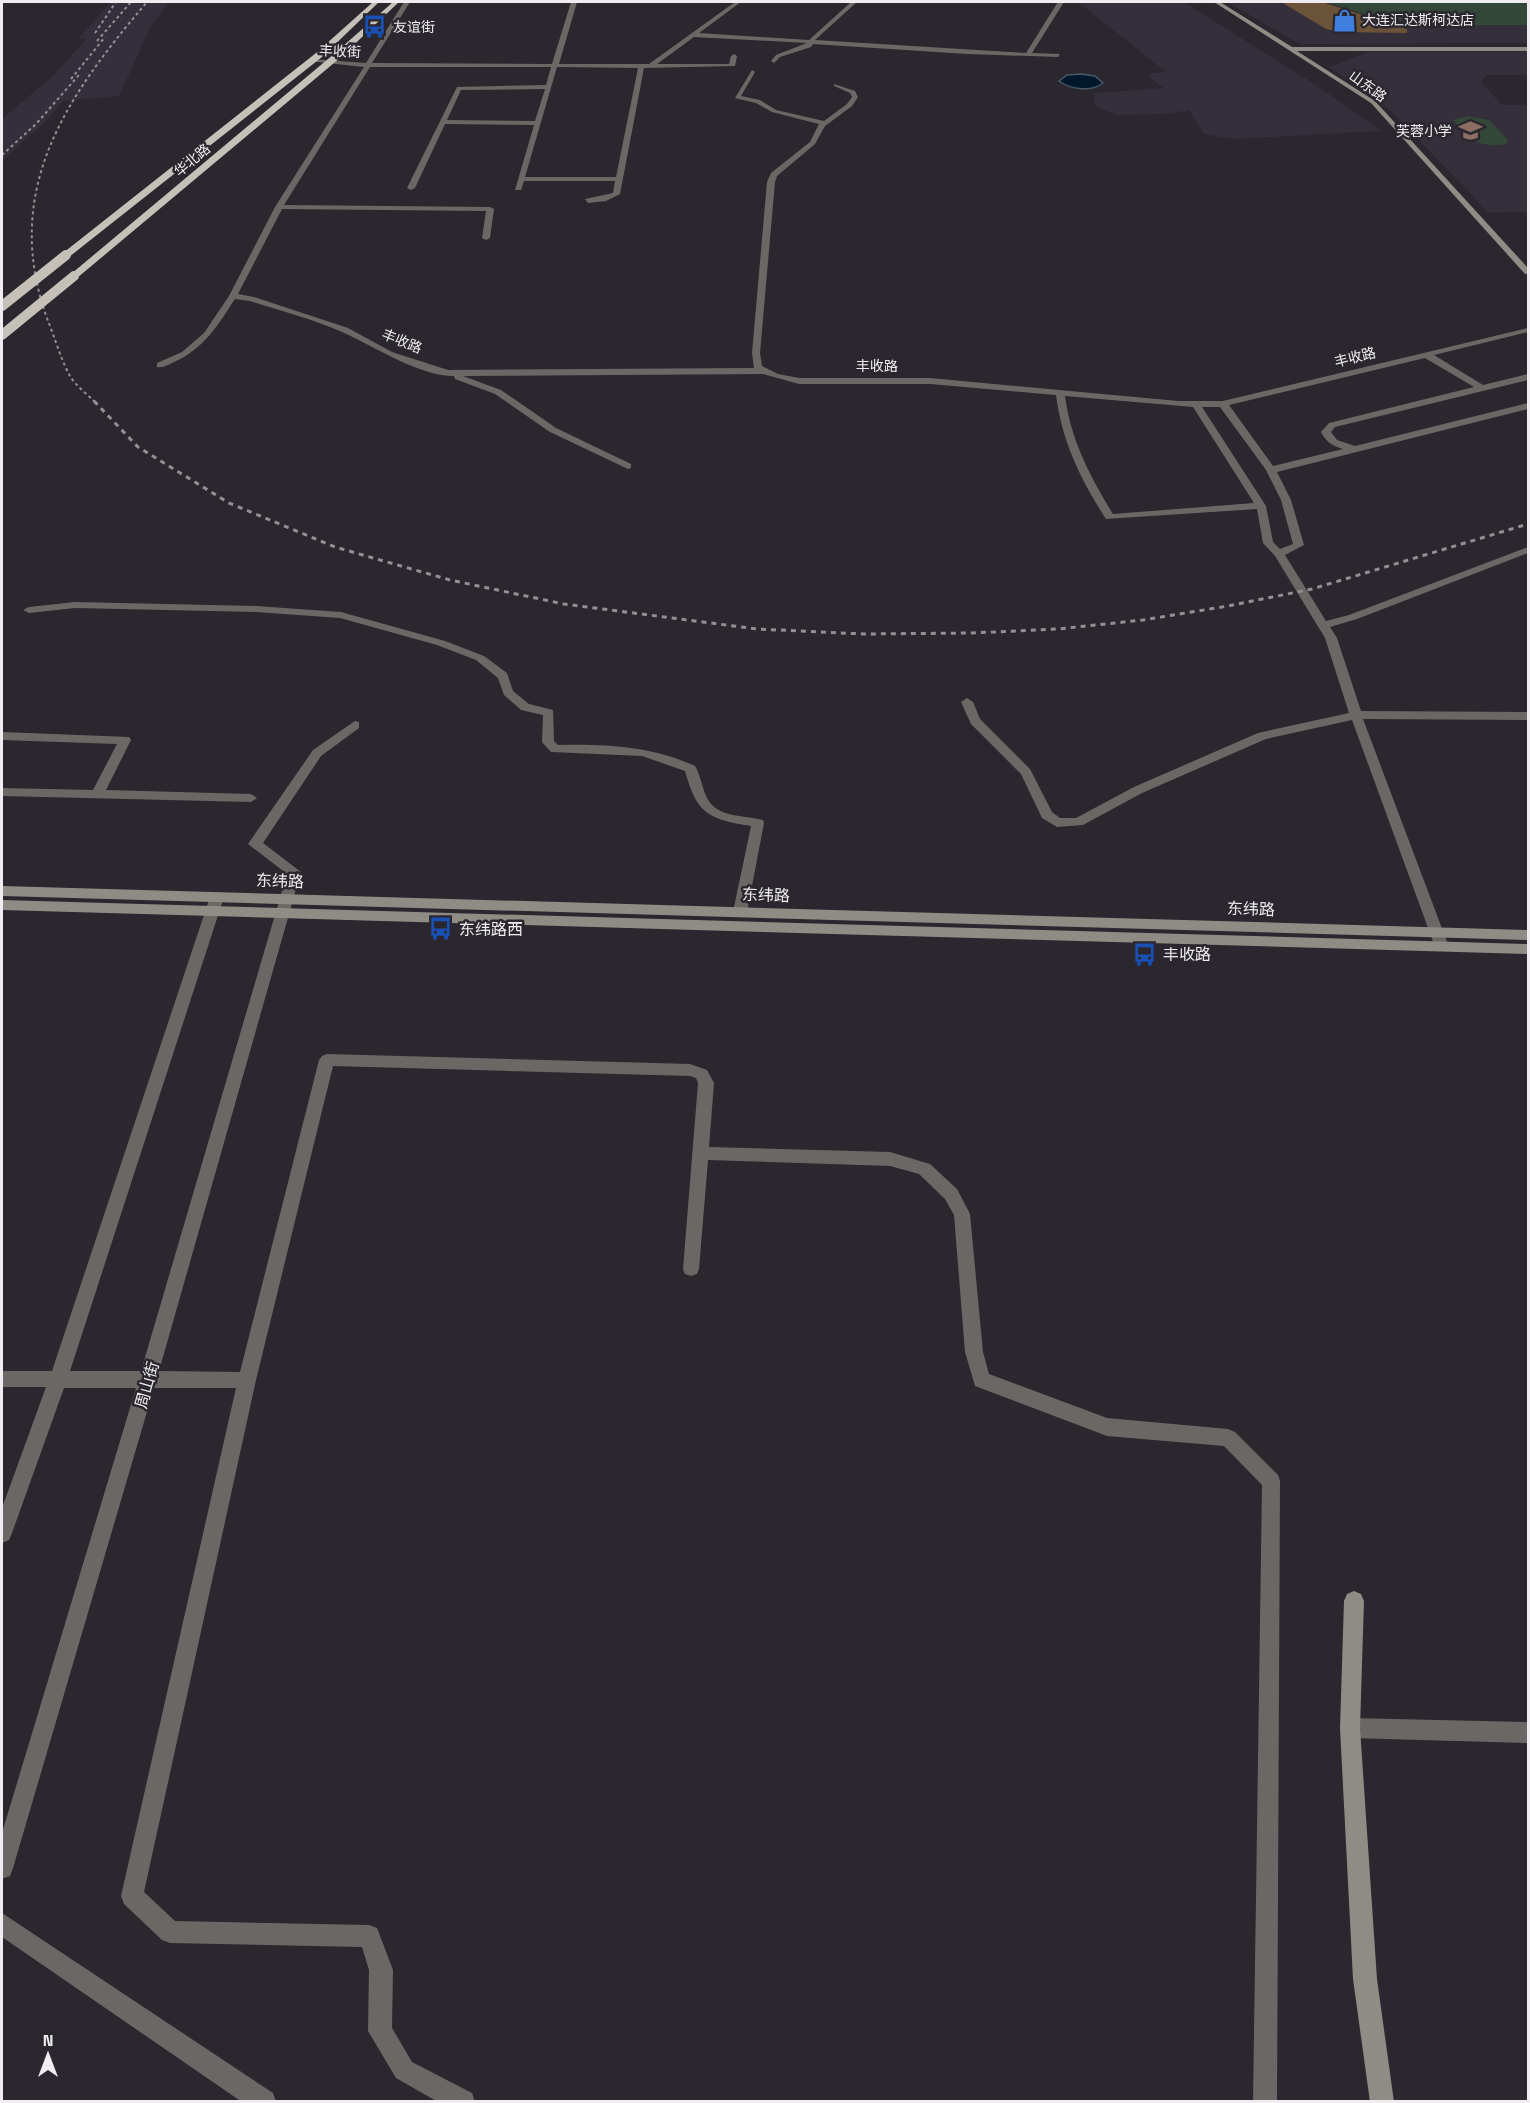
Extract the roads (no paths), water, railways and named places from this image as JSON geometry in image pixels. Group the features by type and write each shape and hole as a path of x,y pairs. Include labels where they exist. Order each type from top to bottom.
{"highway":[{"name":"华北路","path":"2,306 311,61 376,2"},
{"name":"华北路","path":"2,335 330,62 396,2"}],"main road":[{"name":"山东路","path":"1217,2 1373,102 1528,272"},
{"path":"1290,49 1528,49"},
{"name":"东纬路","path":"2,891 215,904 1528,949"},
{"name":"东纬路","path":"2,905 215,904"},
{"name":"东纬路","path":"285,906 740,912 1528,935"},
{"path":"1354,1601 1350,1728 1365,1979 1382,2102"}],"street":[{"path":"160,365 185,354 207,335 233,296 279,207 407,2"},
{"path":"518,188 574,2"},
{"path":"651,66 738,2"},
{"path":"774,61 778,56 810,44 854,2"},
{"path":"1028,55 1061,2"},
{"path":"695,35 762,38 810,44 923,48 972,54 1058,55"},
{"name":"丰收街","path":"311,61 368,65 732,66 734,56"},
{"path":"588,201 603,200 616,194 641,66"},
{"path":"752,72 737,97 758,101 774,111 825,123"},
{"path":"765,371 758,367 756,353 771,182 774,175 813,143 825,123 850,105 855,97 849,89 836,85"},
{"path":"411,188 459,88 548,87"},
{"path":"442,123 537,123"},
{"path":"520,179 620,179"},
{"path":"279,207 490,209 486,238"},
{"name":"丰收路","path":"233,296 251,299 345,330 389,354 447,373 765,371 775,376 799,381 930,381 1196,405 1223,405 1528,330"},
{"path":"1427,355 1480,387"},
{"path":"447,373 498,392 553,429 628,466"},
{"path":"1353,449 1328,438 1326,432 1332,424 1528,377"},
{"path":"1060,393 1063,423 1070,448 1110,518 1261,506"},
{"path":"1196,405 1261,506 1268,543 1279,554 1331,638 1356,716 1442,947"},
{"path":"1223,405 1271,470 1286,500 1299,545 1279,554"},
{"path":"1271,470 1528,406"},
{"path":"1323,625 1353,617 1528,550"},
{"path":"29,610 86,606 256,609 341,615 441,643 480,658 503,676 508,692 525,707 549,713 548,742 555,749 609,747 672,759 691,769 699,801 709,812 758,823 740,912"},
{"path":"968,702 975,722 1026,772 1047,815 1057,823 1078,822 1138,790 1262,736 1356,716 1528,716"},
{"name":"周山街","path":"2,1868 148,1379 294,872 255,844 317,753 355,725"},
{"path":"2,736 125,740 98,795"},
{"path":"2,792 251,798"},
{"path":"2,1533 58,1379 215,904"},
{"path":"463,2102 404,2070 380,2031 381,1970 369,1936 170,1932 132,1896 247,1380 327,1060 690,1070 702,1074 706,1083 691,1269"},
{"path":"700,1153 890,1158 924,1169 951,1194 962,1214 974,1352 981,1380 1107,1426 1228,1438 1270,1482 1265,2102"},
{"path":"2,1379 247,1380"},
{"path":"1350,1728 1528,1733"},
{"path":"2,1924 264,2102"}],"water":[{"path":"1067,75 1095,76 1103,83 1093,88 1081,89 1059,81"}],"railway":[{"path":"95,33 116,2"},
{"path":"97,41 131,2"},
{"path":"95,402 75,383 67,370 48,321 35,274 32,230 37,188 49,148 67,110 91,74 147,2"},
{"path":"71,79 105,37"},
{"path":"2,155 36,124 79,75"},
{"path":"95,402 138,447 229,503 335,547 450,580 564,604 757,629 864,634 972,633 1058,629 1143,620 1312,589 1528,524"}],"place":[{"name":"大连汇达斯柯达店","path":"1344,20"},
{"name":"友谊街","path":"375,27"},
{"name":"芙蓉小学","path":"1470,131"},
{"name":"东纬路西","path":"441,929"},
{"name":"丰收路","path":"1145,954"}]}
